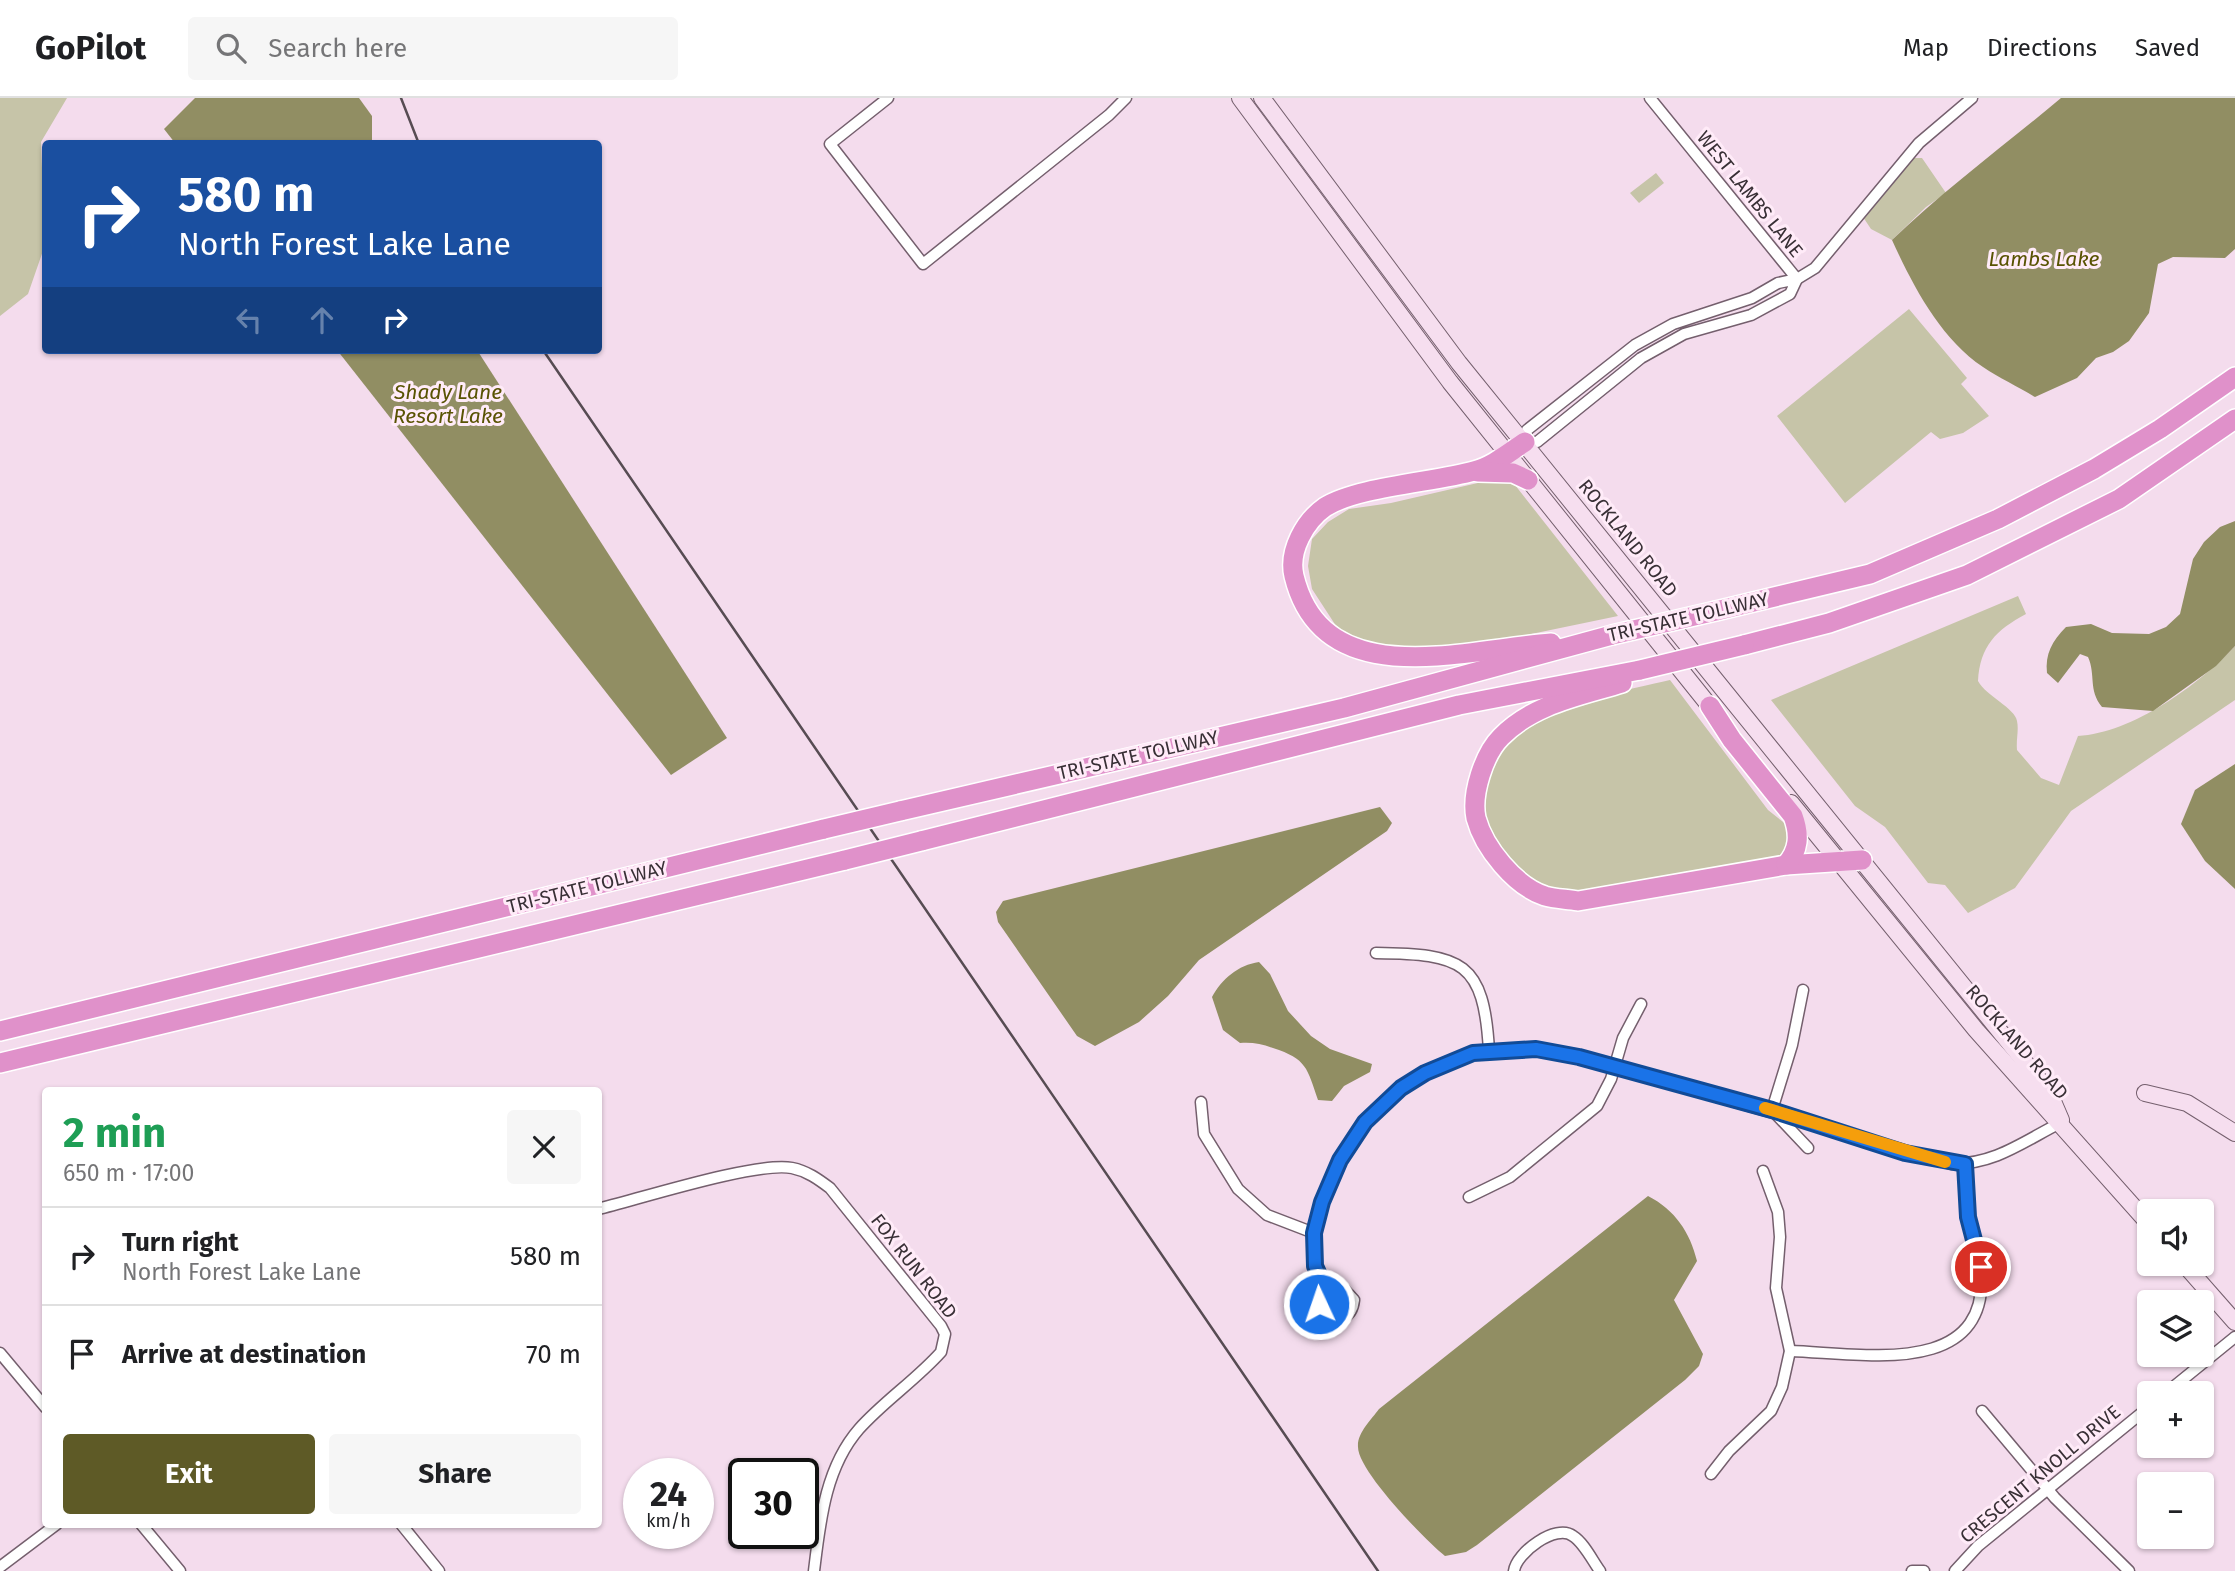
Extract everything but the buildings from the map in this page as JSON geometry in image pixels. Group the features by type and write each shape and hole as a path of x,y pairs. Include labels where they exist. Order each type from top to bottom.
{"highway":[{"name":"TRI-STATE TOLLWAY","path":"0,1031 824,829 1344,708 1603,637 1870,573 1974,531 2094,469 2160,429 2235,377"},
{"name":"TRI-STATE TOLLWAY","path":"0,1063 921,842 1459,705 1640,670 1829,623 1966,575 2119,499 2235,419"},
{"path":"1474,471 1525,442"},
{"path":"1528,480 1513,473 1474,471 1350,497 1318,513 1300,537 1294,552 1293,571 1297,586 1312,615 1332,637 1360,652 1387,657 1603,637"},
{"path":"1640,670 1624,682 1536,711 1509,729 1490,749 1479,783 1475,814 1482,833 1499,861 1520,881 1545,896 1578,901 1786,865 1862,860"},
{"path":"1710,706 1732,740 1793,816 1798,831 1796,847 1786,865"}],"main road":[{"name":"ROCKLAND ROAD","path":"1240,98 1450,382 1507,454 1710,706 2017,1078 2062,1122"},
{"name":"ROCKLAND ROAD","path":"1262,98 1426,321 2049,1092 2062,1122"},
{"path":"2145,1093 2187,1103 2235,1133"},
{"path":"2062,1122 2137,1210"},
{"path":"2195,1276 2235,1322"}],"street":[{"path":"888,98 830,144 923,264 1110,115 1126,98"},
{"name":"WEST LAMBS LANE","path":"1650,98 1797,279"},
{"path":"1797,279 1815,268 1878,188 1919,143 1972,98"},
{"name":"WEST LAMBS LANE","path":"1797,279 1790,294 1751,315 1697,330 1647,355 1537,442 1525,442 1527,430 1639,343 1673,324 1752,298 1778,283 1797,279"},
{"path":"1693,318 1697,330"},
{"path":"1639,343 1647,355"},
{"path":"1588,382 1597,394"},
{"path":"1376,953 1421,953 1448,960 1466,969 1478,983 1484,1001 1489,1051"},
{"path":"1772,1110 1792,1045 1803,990"},
{"path":"1469,1197 1510,1177 1597,1106 1642,1004"},
{"path":"1323,1284 1315,1266 1314,1233 1322,1202 1340,1160 1378,1108 1425,1073 1453,1059 1489,1051 1536,1049 1613,1065 1772,1110 1905,1153 1965,1164 1982,1163 2062,1122"},
{"path":"1201,1102 1205,1135 1238,1189 1266,1216 1314,1233"},
{"path":"1772,1110 1808,1148"},
{"path":"1790,1351 1921,1353 1949,1344 1970,1324 1980,1299 1982,1276 1968,1217 1965,1164"},
{"name":"FOX RUN ROAD","path":"602,1208 760,1169 790,1168 806,1173 830,1188 941,1326 945,1334 941,1352 857,1431 840,1458 820,1519 814,1571"},
{"path":"1711,1474 1729,1451 1771,1411 1782,1387 1790,1351 1776,1288 1780,1237 1778,1212 1763,1171"},
{"path":"2181,1381 2235,1337"},
{"path":"0,1353 42,1403"},
{"path":"1982,1411 2048,1489 2129,1571"},
{"name":"CRESCENT KNOLL DRIVE","path":"1955,1571 1978,1546 2137,1417"},
{"path":"0,1567 52,1528"},
{"path":"144,1528 180,1571"},
{"path":"404,1528 439,1571"},
{"path":"1514,1571 1518,1559 1529,1550 1551,1535 1563,1532 1573,1535 1600,1571"},
{"path":"1912,1571 1924,1571"}],"shaded area":[{"path":"0,98 67,98 41,142 42,254 28,294 0,316"},
{"path":"1913,158 1922,158 1946,193 1926,207 1892,240 1871,229 1863,217 1901,167"},
{"path":"1656,173 1664,183 1639,203 1630,193"},
{"path":"1909,309 1967,378 1961,384 1989,416 1963,433 1940,439 1931,432 1845,503 1777,416"},
{"path":"1495,479 1507,479 1515,485 1618,616 1507,639 1425,650 1379,651 1340,632 1312,589 1308,566 1312,539 1328,522 1349,509 1391,503"},
{"path":"2018,596 2026,614 2006,626 1992,640 1982,658 1978,681 2015,716 2018,724 2017,750 2041,778 2059,785 2078,736 2120,726 2163,704 2203,676 2235,646 2235,700 2071,811 2015,888 1968,913 1945,885 1928,883 1885,827 1855,806 1771,700"},
{"path":"1670,680 1768,810 1788,826 1792,840 1786,851 1768,868 1546,894 1487,841 1482,789 1492,758 1509,738 1532,722 1559,709 1588,699"}],"water":[{"path":"195,98 359,98 372,116 372,140 173,140 164,129"},
{"name":"Lambs Lake","path":"2061,98 2235,98 2235,249 2225,258 2173,257 2158,264 2149,313 2129,341 2113,352 2096,358 2077,378 2035,397 1983,367 1954,341 1929,310 1892,240 1954,185"},
{"name":"Shady Lane Resort Lake","path":"340,354 480,354 727,738 671,775"},
{"path":"2235,521 2235,646 2216,666 2153,711 2102,707 2095,695 2088,657 2080,654 2058,683 2047,673 2051,648 2066,627 2091,624 2112,633 2149,634 2166,627 2180,614 2193,559 2204,542 2220,527"},
{"path":"2235,764 2235,889 2205,861 2181,824 2195,790"},
{"path":"1380,807 1392,823 1387,831 1199,960 1168,996 1139,1022 1095,1046 1077,1036 998,922 996,912 1003,901"},
{"path":"1259,962 1270,974 1288,1011 1311,1036 1330,1049 1372,1064 1370,1072 1344,1086 1332,1101 1318,1100 1308,1072 1293,1056 1265,1045 1240,1043 1223,1030 1212,997 1231,974 1244,966"},
{"path":"1648,1196 1674,1215 1686,1231 1694,1250 1697,1261 1674,1300 1703,1354 1699,1366 1685,1380 1477,1545 1466,1552 1445,1556 1409,1521 1369,1472 1358,1447 1362,1432 1379,1409"}],"railway":[{"path":"401,98 417,140"},
{"path":"546,354 1378,1571"}],"slow traffic":[{"path":"1765,1108 1905,1153 1945,1162"}],"route":[{"path":"1319,1304 1323,1284 1315,1266 1314,1233 1322,1202 1340,1160 1354,1137 1378,1108 1401,1088 1425,1073 1453,1059 1473,1053 1502,1050 1536,1049 1613,1065 1772,1110 1905,1153 1952,1164 1965,1164 1968,1217 1981,1267"}]}
